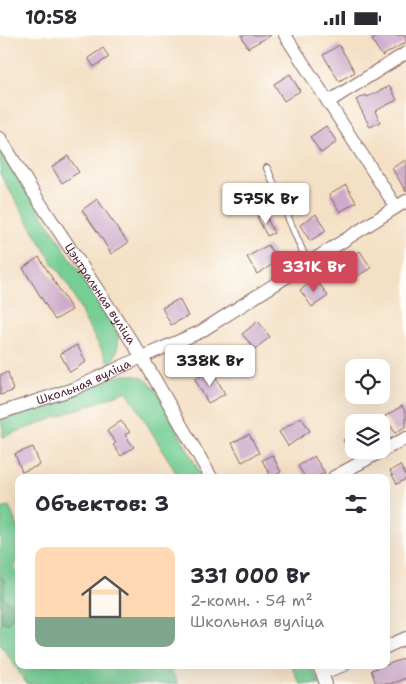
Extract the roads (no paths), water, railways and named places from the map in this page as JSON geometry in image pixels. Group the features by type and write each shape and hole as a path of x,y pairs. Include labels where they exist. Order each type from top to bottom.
{"street":[{"name":"Школьная вуліца","path":"0,413 76,388 200,332 401,204 328,102 285,35"},
{"path":"328,102 406,53"},
{"name":"Цэнтральная вуліца","path":"0,139 142,357 209,474"},
{"path":"340,474 406,439"},
{"path":"390,645 406,638"},
{"path":"322,674 334,669"}],"lane":[{"path":"266,168 308,264"}]}
